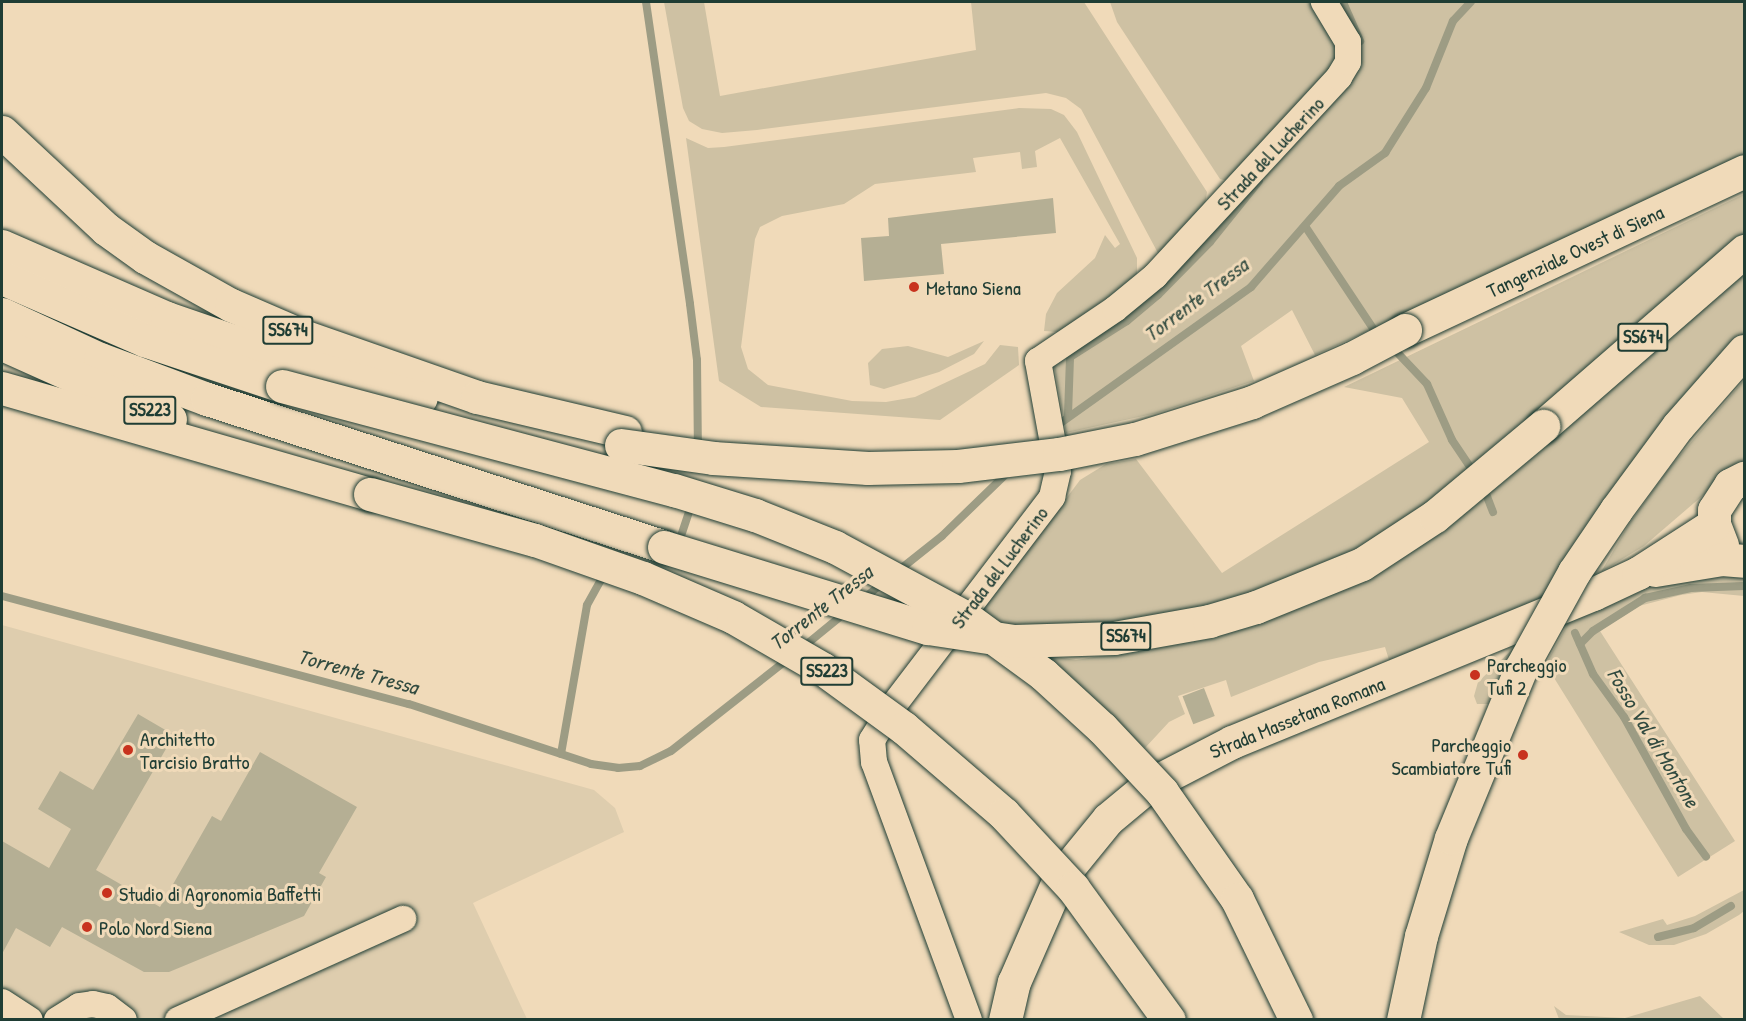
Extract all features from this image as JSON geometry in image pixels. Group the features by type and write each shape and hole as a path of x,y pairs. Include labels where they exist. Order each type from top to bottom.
{"main road":[{"name":"SS674","path":"2,132 57,187 106,229 153,262 231,305 303,336 477,397 623,439"},
{"name":"Tangenziale Ovest di Siena","path":"623,439 872,457 960,455 1057,444 1189,413 1371,339 1405,330 1744,171"},
{"name":"SS674","path":"2,246 167,318 288,360 508,420 623,439"},
{"name":"SS674","path":"2,314 100,359 217,402 664,547 928,628 1014,640 1114,638 1228,615 1289,595 1362,564 1435,516 1543,426 1744,251"},
{"path":"2,278 144,340 282,386 663,487 755,515 846,552 980,627 1043,674 1102,728 1162,792 1237,899 1296,1020"},
{"name":"SS223","path":"2,344 299,473 535,540 643,578 733,616 823,669 904,728 1004,814 1073,888 1169,1020"},
{"path":"1403,1020 1421,936 1453,830 1499,715 1532,647 1616,510 1678,426 1744,351"},
{"path":"2,388 299,473"},
{"path":"1714,524 1720,496 1744,478"},
{"name":"Strada Massetana Romana","path":"1005,1020 1040,914 1070,862 1108,819 1163,775 1232,742 1462,650 1638,573 1714,524 1722,545 1742,560"},
{"name":"Strada Massetana Romana","path":"1638,573 1722,559 1742,560"},
{"name":"Strada Massetana Romana","path":"1028,948 1028,1020"}],"street":[{"name":"Strada del Lucherino","path":"969,1020 874,762 873,740 900,697 1041,516 1056,487 1058,471 1038,361 1115,309 1155,276 1339,77 1348,62 1348,42 1324,2"},
{"path":"178,1020 403,919"},
{"path":"2,1002 30,1020"},
{"path":"57,1020 79,1006 93,1004 107,1007 124,1020"}],"shaded area":[{"path":"664,2 704,2 720,96 976,50 971,2 1084,2 1207,192 1205,204 1159,255 1081,109 1066,98 1046,93 757,130 722,133 702,129 689,121 683,108"},
{"path":"1110,2 1313,2 1339,49 1335,66 1228,181 1220,179 1117,22"},
{"path":"1334,2 1744,2 1744,155 1555,247 1315,355 1292,310 1241,346 1254,381 1157,413 1066,433 1053,359 1349,77"},
{"path":"1019,108 1051,109 1064,115 1077,132 1137,258 1137,277 1058,332 1044,331 1046,314 1057,293 1095,258 1105,235 1115,248 1120,244 1060,138 1035,151 1037,167 1022,169 1020,152 973,158 976,172 875,184 844,204 782,216 760,227 755,239 741,347 748,369 768,385 852,401 886,402 915,397 985,364 1000,345 1018,347 1019,365 940,420 761,407 719,381 686,138 708,148 724,147"},
{"path":"1744,194 1744,239 1434,505 1310,574 1208,607 1145,620 1010,629 982,611 1080,480 1106,464 1136,459 1222,573 1429,442 1402,398 1344,387"},
{"path":"1744,272 1744,337 1543,601 1389,660 1385,647 1319,662 1231,697 1226,680 1178,696 1185,714 1169,722 1145,748 1033,653 1076,660 1214,638 1317,600 1377,573 1433,537"},
{"path":"984,341 974,354 939,372 884,389 870,385 868,363 882,349 908,346 948,357"},
{"path":"1744,380 1744,460 1644,546 1601,572 1629,524 1670,467"},
{"path":"1744,573 1744,596 1702,592 1681,595 1639,606 1600,631 1735,841 1678,877 1551,673 1537,680 1571,618 1659,583"},
{"path":"2,625 594,790 615,808 624,832 473,903 527,1019 2,1019"},
{"path":"1517,645 1489,704 1477,704 1474,696 1478,682"},
{"path":"1744,890 1744,911 1739,915 1706,934 1674,945 1649,945 1619,932 1663,919 1667,925 1695,916"},
{"path":"1700,996 1724,1019 1559,1019 1554,1006 1566,1015 1625,1018"}],"building":[{"path":"1053,198 1056,233 941,244 944,274 864,281 861,238 889,236 888,218"},
{"path":"1204,688 1215,716 1193,724 1183,696"},
{"path":"138,714 174,735 96,870 160,907 212,816 221,821 260,752 357,807 319,873 326,877 304,916 169,972 144,972 62,927 50,947 16,928 2,954 2,841 49,868 71,829 38,809 60,771 93,790"}],"waterway":[{"path":"646,2 697,360 698,449"},
{"path":"1343,2 1360,41"},
{"name":"Torrente Tressa","path":"1055,427 1251,287 1339,186 1385,153 1426,88 1453,21 1471,2"},
{"path":"1068,415 1070,357 1127,321 1158,295 1210,242 1259,181"},
{"name":"Fosso Val di Montone","path":"1305,226 1378,336"},
{"name":"Fosso Val di Montone","path":"1392,347 1427,384 1452,440 1474,473"},
{"name":"Torrente Tressa","path":"898,571 942,536 1009,471"},
{"name":"Fosso Val di Montone","path":"1483,486 1493,512"},
{"path":"679,542 692,503"},
{"path":"561,754 587,605 605,573"},
{"name":"Torrente Tressa","path":"863,599 884,582"},
{"path":"1580,644 1593,631 1645,598 1691,588 1744,586"},
{"name":"Torrente Tressa","path":"2,596 409,704 591,764 618,768 640,766 671,751 788,659"},
{"name":"Torrente Tressa","path":"802,648 846,612"},
{"name":"Fosso Val di Montone","path":"1575,633 1593,674 1624,717 1686,829 1706,857"},
{"path":"1658,937 1694,928 1731,906"}],"place":[{"name":"Metano Siena","path":"914,287"},
{"name":"Parcheggio Tufi 2","path":"1475,675"},
{"name":"Architetto Tarcisio Bratto","path":"128,750"},
{"name":"Parcheggio Scambiatore Tufi","path":"1523,755"},
{"name":"Studio di Agronomia Baffetti","path":"107,893"},
{"name":"Polo Nord Siena","path":"87,927"}]}
